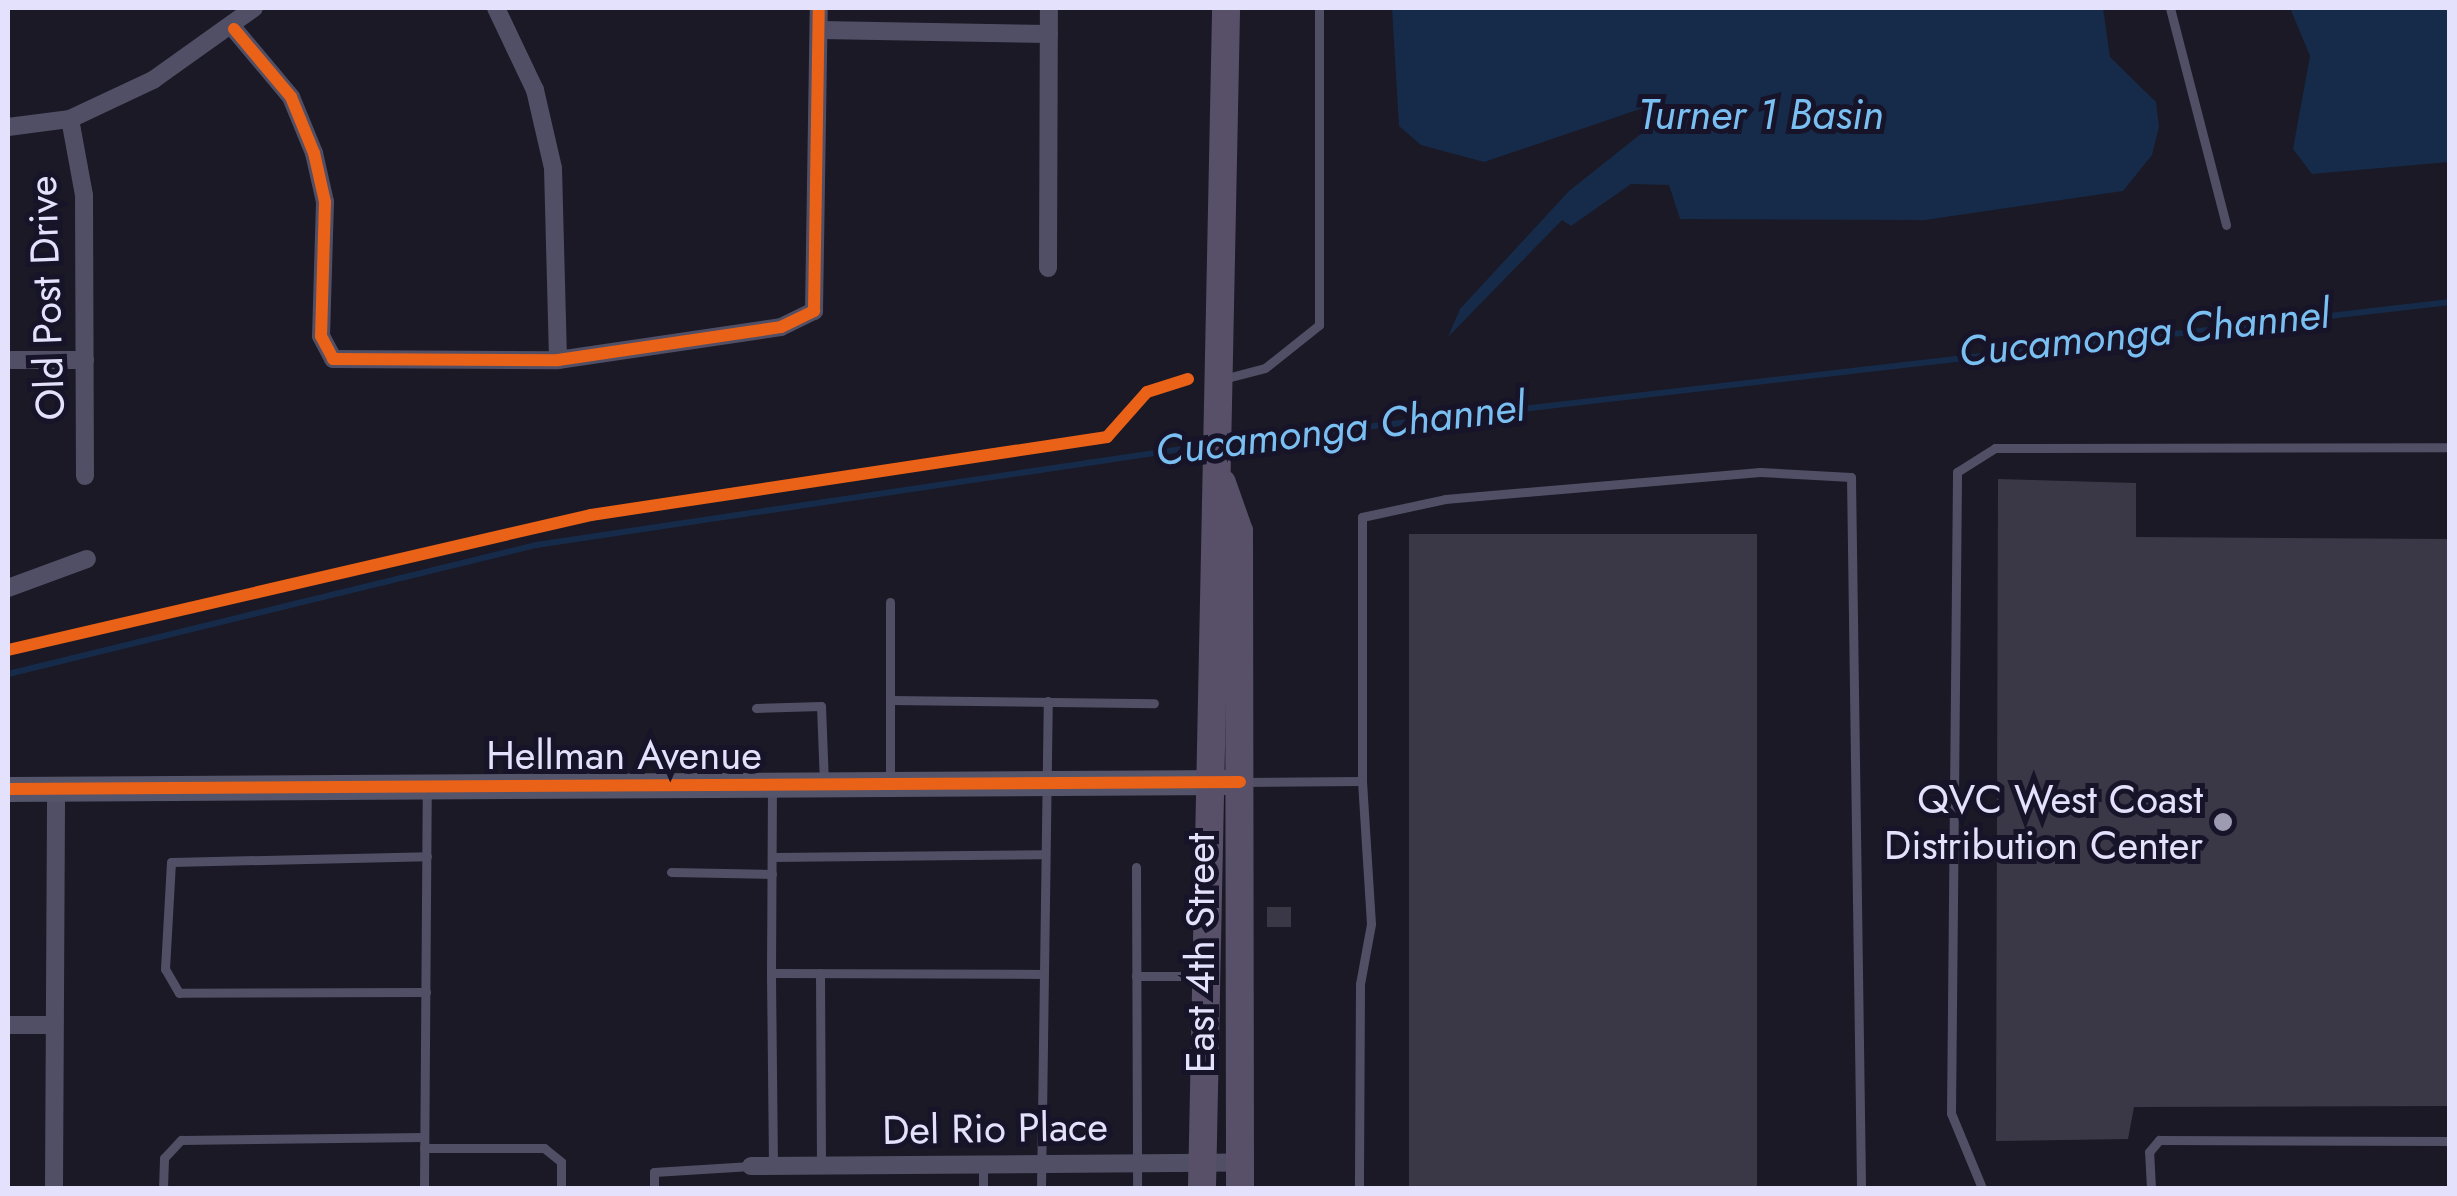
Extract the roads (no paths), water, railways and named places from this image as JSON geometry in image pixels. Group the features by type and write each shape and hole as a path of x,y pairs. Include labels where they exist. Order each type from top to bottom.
{"main road":[{"name":"East 4th Street","path":"1202,1176 1209,539 1222,481 1226,8"},
{"name":"East 4th Street","path":"1222,481 1239,532 1240,1176"}],"street":[{"path":"8,127 70,119 234,29 254,8"},
{"path":"496,8 535,90 553,168 558,360"},
{"path":"234,29 291,96 314,153 325,202 321,336 334,358 558,360 781,327 814,311 819,8"},
{"path":"1048,268 1049,8"},
{"path":"820,30 1049,34"},
{"name":"Old Post Drive","path":"70,119 84,194 85,476"},
{"path":"8,360 85,360"},
{"path":"8,588 87,559"},
{"name":"Hellman Avenue","path":"8,788 1240,782"},
{"path":"54,1188 56,788"},
{"path":"8,1025 54,1025"},
{"name":"Del Rio Place","path":"751,1166 1137,1162 1202,1176 1240,1176"}],"lane":[{"path":"1223,379 1264,368 1319,325 1319,8"},
{"path":"2170,8 2226,225"},
{"path":"1982,1188 1951,1113 1957,472 1995,448 2450,447"},
{"path":"1358,1188 1360,984 1371,924 1362,781 1362,517 1445,500 1740,474 1850,477 1861,1188"},
{"path":"890,602 890,784"},
{"path":"890,700 1154,703"},
{"path":"1041,1188 1043,780 1048,702"},
{"path":"756,708 820,706 824,785"},
{"path":"1240,782 1362,781"},
{"path":"772,786 773,1166"},
{"path":"424,1188 428,788"},
{"path":"772,857 1042,854"},
{"path":"426,992 179,992 165,969 166,877 181,858 427,856"},
{"path":"1136,867 1137,1188"},
{"path":"670,872 772,874"},
{"path":"771,972 1042,974"},
{"path":"820,973 820,1166"},
{"path":"1136,976 1205,976"},
{"path":"163,1188 164,1158 181,1140 544,1148 561,1162 561,1188"},
{"path":"2151,1188 2150,1152 2159,1140 2450,1141"},
{"path":"983,1164 983,1188"},
{"path":"654,1188 654,1172 751,1166"}],"water":[{"name":"Turner 1 Basin","path":"1392,8 2103,8 2110,57 2156,102 2159,127 2152,155 2123,191 1925,220 1680,219 1669,185 1631,184 1571,226 1562,220 1448,337 1460,309 1569,191 1652,125 1646,107 1484,162 1421,145 1399,126"},
{"path":"2290,8 2449,8 2449,162 2312,174 2293,149 2310,56"}],"waterway":[{"name":"Cucamonga Channel","path":"1226,443 2450,302"},
{"name":"Cucamonga Channel","path":"8,674 536,545 1208,445"}],"place":[{"name":"QVC West Coast Distribution Center","path":"2223,822"}]}
